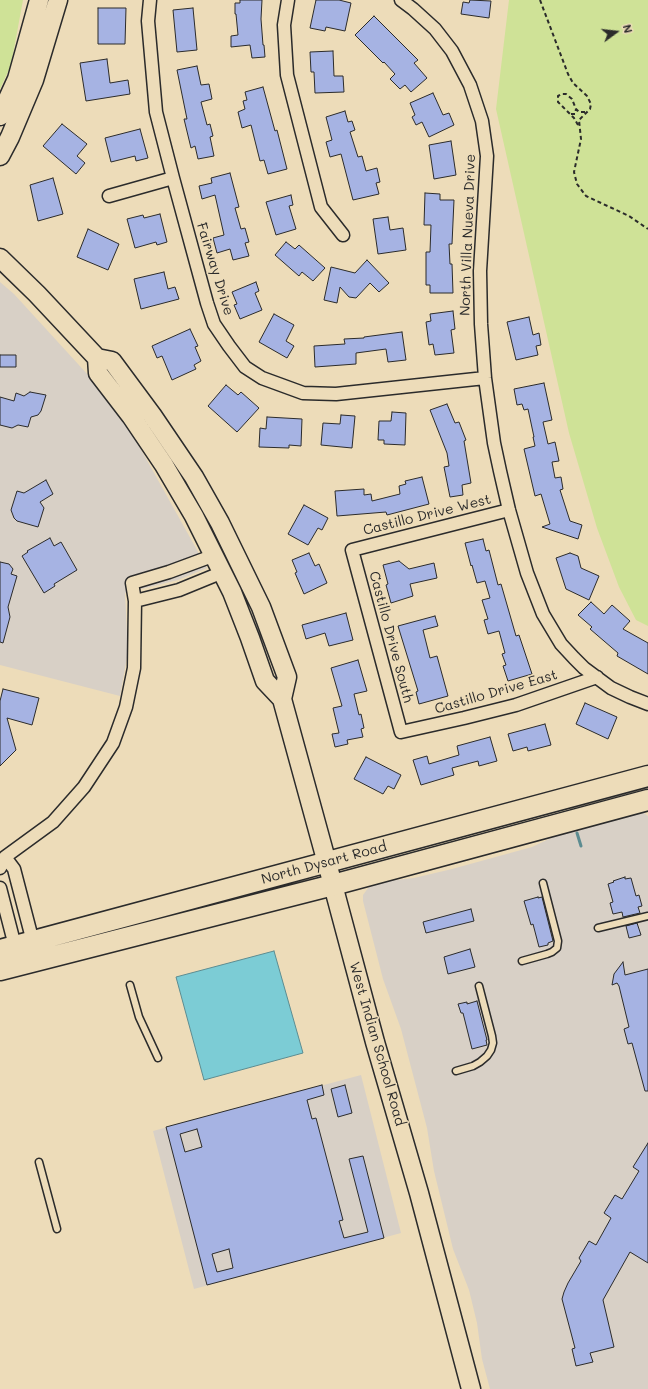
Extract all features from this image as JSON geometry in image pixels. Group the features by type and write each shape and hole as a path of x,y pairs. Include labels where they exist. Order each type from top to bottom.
{"main road":[{"path":"0,156 10,137 24,82 39,0"},
{"path":"0,116 24,82 58,0"},
{"name":"West Indian School Road","path":"0,258 37,294 97,358 112,362 136,393 179,454 220,523 261,607 287,677 282,699 375,1042 419,1193 471,1389"},
{"name":"West Indian School Road","path":"97,358 98,373 131,416 164,465 215,555 232,592 265,681 282,699"},
{"name":"North Dysart Road","path":"16,946 648,776"},
{"name":"North Dysart Road","path":"0,970 333,885 648,800"}],"street":[{"name":"Fairway Drive","path":"150,0 148,21 156,112 173,178 214,324 245,367 262,378 303,393 336,394 485,378"},
{"path":"288,0 284,26 287,75 321,207 343,235"},
{"name":"North Villa Nueva Drive","path":"401,0 414,9 435,29 452,51 470,86 482,121 486,144 487,170 482,217 480,272 481,324 485,378 494,443 509,510 525,566 543,614 562,644 579,663 611,688 648,704"},
{"path":"109,196 173,178"},
{"name":"Castillo Drive West","path":"352,550 509,510"},
{"name":"Castillo Drive South","path":"352,550 402,732"},
{"path":"16,946 14,869 3,863 53,822 84,787 113,743 126,707 134,668 135,601 132,583 169,572 215,555"},
{"path":"135,601 179,590 223,572"},
{"name":"Castillo Drive East","path":"402,732 510,706 596,677"},
{"path":"0,888 16,946"}],"lane":[{"path":"522,960 547,954 557,948 558,941 543,884"},
{"path":"598,928 648,916"},
{"path":"130,985 139,1017 158,1058"},
{"path":"456,1071 477,1064 487,1056 491,1050 492,1036 479,986"},
{"path":"39,1162 57,1229"}],"path":[{"path":"540,0 568,74 573,83 590,102 591,107 579,120 581,144 574,172 575,180 579,188 591,199 629,216 648,229"},
{"path":"580,129 574,118 558,102 558,96 566,94 570,97 580,112 586,112"},
{"path":"569,113 575,114 575,106"}],"shaded area":[{"path":"0,282 14,294 89,376 129,428 207,568 178,580 125,593 128,652 120,696 0,665"},
{"path":"637,813 644,813 648,816 648,1389 490,1389 482,1359 477,1323 469,1290 453,1249 434,1171 427,1128 401,1029 383,979 363,901 363,895 371,884 414,878 452,869 532,847 566,831"},
{"path":"361,1075 401,1233 194,1289 153,1131"}],"green space":[{"path":"0,0 23,0 11,65 0,89"},
{"path":"509,0 648,0 648,626 636,620 619,587 597,528 569,433 496,109"}],"water":[{"path":"274,951 303,1053 204,1080 176,977"}],"building":[{"path":"240,0 262,0 261,19 265,57 252,58 250,45 231,47 231,36 238,35 235,3 240,3"},
{"path":"316,0 339,0 351,3 345,31 326,27 325,31 310,28"},
{"path":"470,0 491,1 489,18 461,14 463,2 469,3"},
{"path":"98,8 126,8 125,44 98,44"},
{"path":"193,8 197,50 177,52 173,10"},
{"path":"374,16 418,60 414,63 427,78 411,92 405,85 400,89 390,79 395,74 355,35"},
{"path":"333,51 334,76 343,76 344,92 315,93 314,72 311,72 310,52"},
{"path":"107,59 110,83 128,80 130,94 86,101 80,63"},
{"path":"197,66 201,85 209,84 212,99 201,102 207,125 210,124 213,136 210,137 214,156 198,159 195,146 191,148 184,119 187,119 177,70"},
{"path":"263,87 275,131 277,130 287,169 268,174 264,160 260,161 251,125 242,128 238,112 245,109 243,101 247,100 245,92"},
{"path":"433,93 443,115 449,113 454,125 429,137 422,122 416,125 412,117 415,115 410,103"},
{"path":"345,111 348,122 352,121 355,130 350,132 358,157 362,156 366,171 377,168 380,182 376,183 379,194 353,200 341,154 330,157 326,142 332,140 326,117"},
{"path":"62,124 87,144 77,156 85,163 76,174 43,146"},
{"path":"140,129 148,158 136,161 135,156 111,162 105,138"},
{"path":"451,141 456,175 434,179 429,145"},
{"path":"230,173 239,207 235,208 241,229 245,228 249,242 245,243 249,256 233,260 230,249 217,253 213,238 224,235 215,195 202,199 199,186 212,183 211,178"},
{"path":"53,178 63,214 38,221 30,185"},
{"path":"425,193 440,194 440,200 454,200 452,244 449,244 450,264 452,264 453,293 430,293 430,285 426,285 426,252 430,252 431,225 424,225"},
{"path":"291,195 293,205 289,206 296,229 276,235 266,202"},
{"path":"160,214 167,242 157,245 156,242 135,248 127,219 143,215 144,218"},
{"path":"388,217 390,230 403,228 406,250 378,254 373,219"},
{"path":"88,229 119,244 108,270 77,257"},
{"path":"286,242 295,249 299,245 325,268 313,281 302,272 299,276 275,255"},
{"path":"367,260 389,283 379,292 370,283 356,298 349,297 340,287 337,303 324,300 331,267 355,273"},
{"path":"164,272 168,289 175,287 179,299 141,309 134,279"},
{"path":"256,282 259,291 255,293 262,310 240,319 234,305 237,304 232,292"},
{"path":"453,311 455,329 451,330 454,353 435,355 433,344 429,345 426,322 431,321 430,314"},
{"path":"274,314 294,325 286,341 294,346 287,358 259,342"},
{"path":"529,317 533,335 539,333 541,345 536,346 538,355 516,360 507,322"},
{"path":"190,329 198,346 195,347 201,361 194,365 196,369 172,380 162,356 157,358 152,346"},
{"path":"402,332 406,360 388,362 386,349 356,353 356,364 315,367 314,346 345,344 344,339 364,338"},
{"path":"0,355 16,355 16,367 0,367"},
{"path":"544,383 552,420 543,422 548,444 555,442 559,461 552,462 555,478 561,477 563,489 560,490 570,521 582,525 578,539 542,527 550,524 541,494 535,496 524,449 535,446 534,437 528,409 524,410 522,404 517,405 514,389"},
{"path":"226,385 238,395 241,392 259,408 237,432 208,406"},
{"path":"30,392 46,395 41,411 38,415 31,417 28,427 18,425 12,428 0,425 0,397 14,401 16,393 24,396"},
{"path":"447,404 455,423 459,422 466,440 464,441 471,483 462,485 463,495 450,497 444,467 449,466 447,453 430,410"},
{"path":"392,412 406,413 405,445 384,444 384,440 378,440 379,421 391,421"},
{"path":"341,415 355,416 352,448 321,445 323,423 340,424"},
{"path":"267,417 302,419 301,446 289,445 289,448 259,447 260,428 266,429"},
{"path":"422,477 429,504 387,515 386,512 337,516 335,491 364,489 364,495 371,494 372,501 400,494 399,486 406,484 405,481"},
{"path":"46,480 53,494 40,502 44,508 38,527 17,521 11,510 17,491 24,493"},
{"path":"304,505 328,518 322,530 318,528 308,545 288,534"},
{"path":"50,538 54,546 61,542 77,570 54,584 55,586 44,593 22,556 28,552 27,551"},
{"path":"483,539 486,551 489,550 498,585 501,584 516,636 519,635 532,674 508,681 503,666 506,665 502,654 505,653 499,631 488,634 484,620 488,619 482,600 490,598 485,581 477,583 465,543"},
{"path":"309,553 315,566 319,564 327,583 304,594 295,573 297,572 292,560"},
{"path":"570,553 578,556 581,568 599,576 589,600 566,589 556,558"},
{"path":"399,561 409,569 434,563 437,578 410,584 413,596 391,603 383,565"},
{"path":"0,562 9,564 13,569 11,574 17,576 8,607 10,617 3,643 0,642"},
{"path":"591,602 604,614 612,605 630,621 623,629 648,643 648,674 617,656 618,653 590,629 592,627 578,615"},
{"path":"346,613 353,640 329,646 325,633 306,639 302,625"},
{"path":"435,616 438,626 423,630 430,658 437,656 448,696 419,704 416,692 418,691 398,626"},
{"path":"358,660 367,691 354,694 364,728 361,729 363,737 347,740 348,744 335,747 332,734 339,733 333,708 342,706 331,668"},
{"path":"3,689 39,698 32,725 7,718 16,750 0,766 0,701"},
{"path":"585,703 617,717 608,739 576,724"},
{"path":"545,724 551,745 528,751 527,747 513,751 508,734"},
{"path":"490,737 497,761 479,766 478,761 452,768 454,775 421,785 413,760 427,756 429,764 459,755 457,746"},
{"path":"366,757 401,775 394,789 388,786 383,794 354,779"},
{"path":"625,877 625,879 631,878 636,896 639,895 642,906 638,907 640,913 623,917 622,912 613,914 610,903 613,902 608,884"},
{"path":"542,897 553,941 548,943 548,945 539,947 533,924 531,925 524,901"},
{"path":"471,909 474,921 426,933 423,922"},
{"path":"637,923 641,935 629,938 626,926"},
{"path":"470,949 475,967 448,974 444,957"},
{"path":"623,962 625,975 648,969 648,1091 645,1091 632,1043 628,1044 624,1029 629,1027 619,986 617,983 612,985 614,974"},
{"path":"477,1001 487,1045 472,1049 463,1013 461,1013 458,1004 467,1002 467,1004"},
{"path":"322,1085 324,1095 307,1100 312,1119 316,1118 343,1220 339,1221 344,1238 368,1232 349,1159 363,1156 384,1238 207,1285 166,1127","holes":["197,1129 202,1147 185,1152 180,1134","229,1249 233,1268 217,1272 212,1254"]},
{"path":"345,1085 352,1113 338,1117 331,1089"},
{"path":"648,1143 648,1263 630,1252 603,1300 614,1347 590,1353 593,1362 576,1366 572,1349 575,1348 562,1299 564,1292 581,1261 579,1258 589,1241 596,1245 611,1218 604,1213 615,1195 622,1199 639,1171 633,1167"}],"waterway":[{"path":"577,833 581,846"}]}
